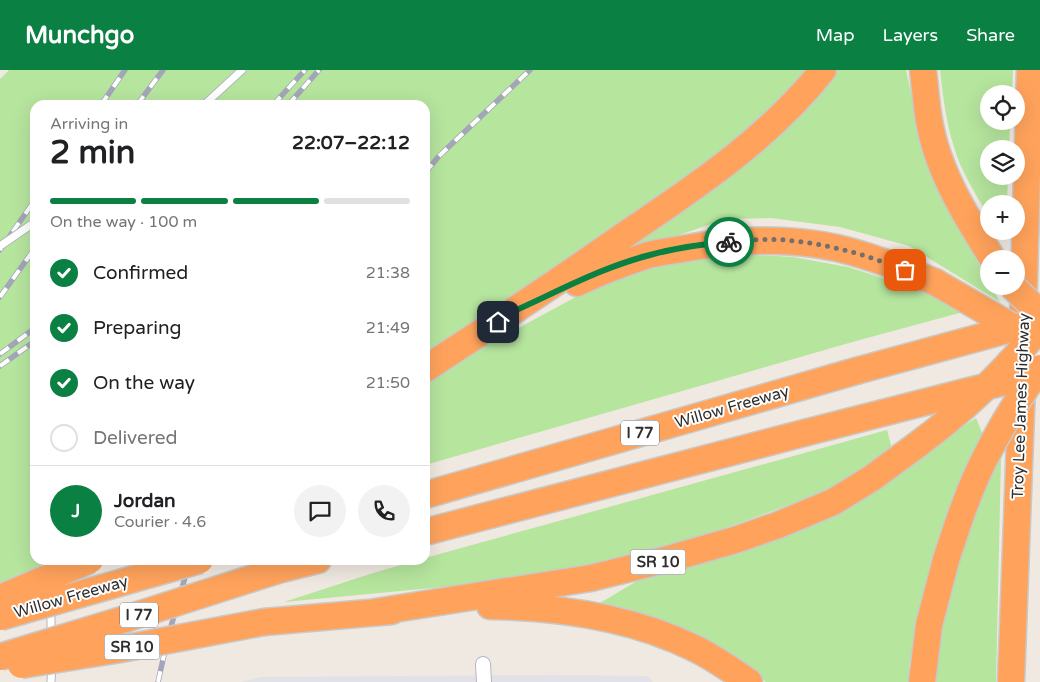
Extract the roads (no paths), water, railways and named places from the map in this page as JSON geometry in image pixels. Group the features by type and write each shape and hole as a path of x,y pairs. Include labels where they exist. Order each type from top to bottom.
{"highway":[{"path":"430,366 512,312 728,163 773,125 823,70"},
{"path":"923,70 929,121 938,155 970,222 987,250"},
{"name":"Troy Lee James Highway","path":"1011,682 1019,478 1030,70"},
{"path":"512,312 608,269 650,255 710,243 749,240 793,240 838,248 875,258 935,282 1026,335 1040,352"},
{"path":"1021,295 1040,313"},
{"name":"Willow Freeway","path":"430,494 856,371 1040,321"},
{"name":"SR 10","path":"0,668 121,649 264,622 376,612 591,578 672,558 778,526 833,502 872,478 917,446 959,412 1006,368 1040,327"},
{"path":"430,531 1008,382 1040,370"},
{"path":"922,682 929,625 946,560 966,502 984,460 1011,410 1040,370"},
{"path":"0,598 78,565"},
{"name":"Willow Freeway","path":"0,617 182,565"},
{"name":"I 77","path":"0,657 126,620 298,565"},
{"path":"376,612 488,606 570,611 623,622 661,633 695,648 749,682"}],"street":[{"path":"483,664 484,682"}],"lane":[{"path":"209,100 242,70"},
{"path":"0,246 30,225"},
{"path":"51,586 58,569"},
{"path":"50,682 51,595"}],"railway":[{"path":"104,100 125,70"},
{"path":"141,100 163,70"},
{"path":"278,100 305,70"},
{"path":"292,100 319,70"},
{"path":"430,167 439,156 530,70"},
{"path":"0,250 30,207"},
{"path":"0,297 30,255"},
{"path":"0,354 30,332"},
{"path":"0,366 30,345"},
{"path":"158,682 168,637 189,565"}]}
